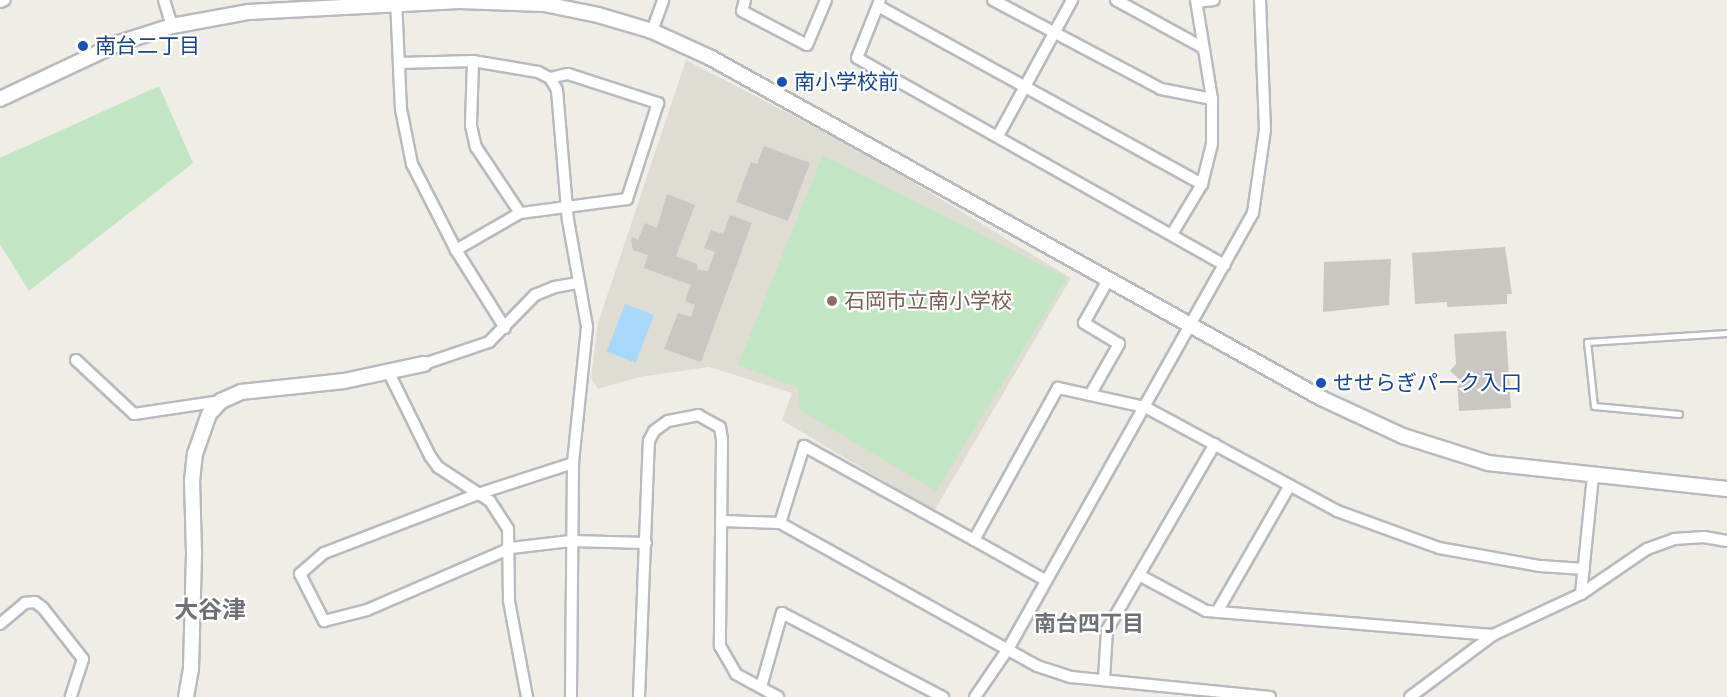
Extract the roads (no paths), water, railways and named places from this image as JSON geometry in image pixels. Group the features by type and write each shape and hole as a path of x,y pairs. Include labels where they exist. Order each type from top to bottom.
{"street":[{"path":"0,2 4,0"},
{"path":"165,0 172,26"},
{"path":"652,31 663,0"},
{"path":"746,0 742,11 807,45 826,0"},
{"path":"993,0 1053,34 1161,89 1212,99"},
{"path":"998,136 1072,0"},
{"path":"1116,0 1202,47"},
{"path":"1172,234 1202,184 1211,153 1212,99 1196,1 1214,0"},
{"path":"975,697 1008,650 1253,213 1262,163 1265,96 1260,0"},
{"path":"0,99 85,57 172,26 248,12 396,2 460,1 544,4 652,31 711,57 1108,280 1360,418 1403,436 1488,463 1593,477 1727,489"},
{"path":"396,2 401,109 412,164 456,250 506,328"},
{"path":"1202,184 879,3 857,58 1225,265"},
{"path":"399,63 473,61 538,72 550,78 557,90 567,208 577,283 587,327 573,463 571,697"},
{"path":"473,61 471,126 476,147 520,213"},
{"path":"456,250 520,213 627,199 658,103 568,74 550,78"},
{"path":"1090,395 1119,344 1084,323 1108,280"},
{"path":"76,360 134,414 221,401 241,392 389,373 424,364 489,342 506,328 535,295 555,286 577,283"},
{"path":"389,373 430,456 438,467 478,494 501,516 511,548 509,602 527,697"},
{"path":"974,540 1058,388 1145,407 1337,511 1439,548 1540,566 1584,569"},
{"path":"186,697 191,669 195,454 209,414 221,401"},
{"path":"639,697 649,441 654,431 681,416 698,415 720,427 720,646 736,674 778,697"},
{"path":"1104,678 1107,630 1215,444"},
{"path":"780,523 804,446 1046,580"},
{"path":"573,463 478,494 324,553 300,574 324,621 367,610 511,548 571,541 646,543"},
{"path":"1581,594 1593,477"},
{"path":"1217,612 1290,485"},
{"path":"721,521 780,523 1008,650 1071,677 1104,678 1270,697"},
{"path":"1410,697 1493,635 1581,594 1647,549 1674,539 1704,537 1727,542"},
{"path":"1139,575 1206,611 1493,635"},
{"path":"0,624 25,603 34,602 43,608 83,659 71,697"},
{"path":"761,687 782,613 942,697"}],"lane":[{"path":"1678,414 1594,406 1587,342 1727,333"}],"water":[{"path":"625,304 654,315 636,363 607,352"}],"place":[{"name":"南台二丁目","path":"83,46"},
{"name":"南小学校前","path":"782,82"},
{"name":"石岡市立南小学校","path":"832,301"},
{"name":"せせらぎパーク入口","path":"1321,383"}],"district":[{"name":"大谷津","path":"210,610"},
{"name":"南台四丁目","path":"1089,624"}]}
